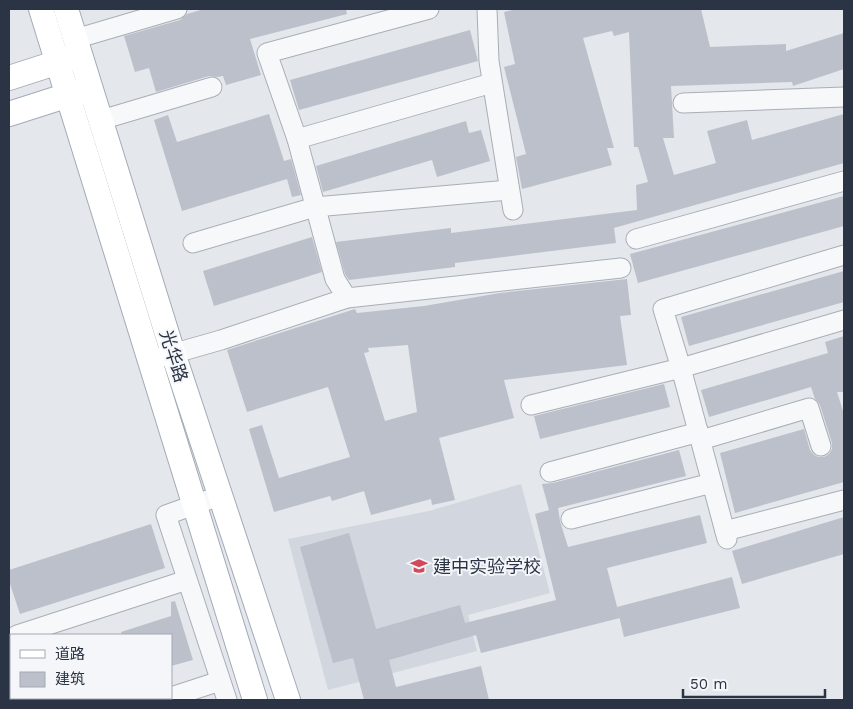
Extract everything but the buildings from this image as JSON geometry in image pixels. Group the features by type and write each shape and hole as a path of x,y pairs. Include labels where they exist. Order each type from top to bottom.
{"main road":[{"name":"光华路","path":"41,9 255,700"},
{"name":"光华路","path":"66,9 173,353 288,700"},
{"path":"9,78 57,63 78,47"},
{"path":"9,114 90,88"}],"lane":[{"path":"78,47 177,9"},
{"path":"347,298 335,279 297,139 267,53 428,9"},
{"path":"487,9 489,61 513,210"},
{"path":"297,139 492,83"},
{"path":"101,120 212,87"},
{"path":"683,103 844,97"},
{"path":"636,239 844,181"},
{"path":"193,243 316,207 509,190"},
{"path":"844,255 663,309 700,436 726,535 844,500"},
{"path":"150,360 221,340 347,298 621,268"},
{"path":"531,405 681,368 844,320"},
{"path":"550,472 809,408 821,446"},
{"path":"571,519 712,483"},
{"path":"219,496 166,515 226,700"},
{"path":"20,634 187,580"},
{"path":"172,697 220,681"}],"shaded area":[{"name":"建中实验学校","path":"521,484 550,593 468,615 477,651 328,690 288,539 429,511"}],"place":[{"name":"建中实验学校","path":"419,566"}]}
